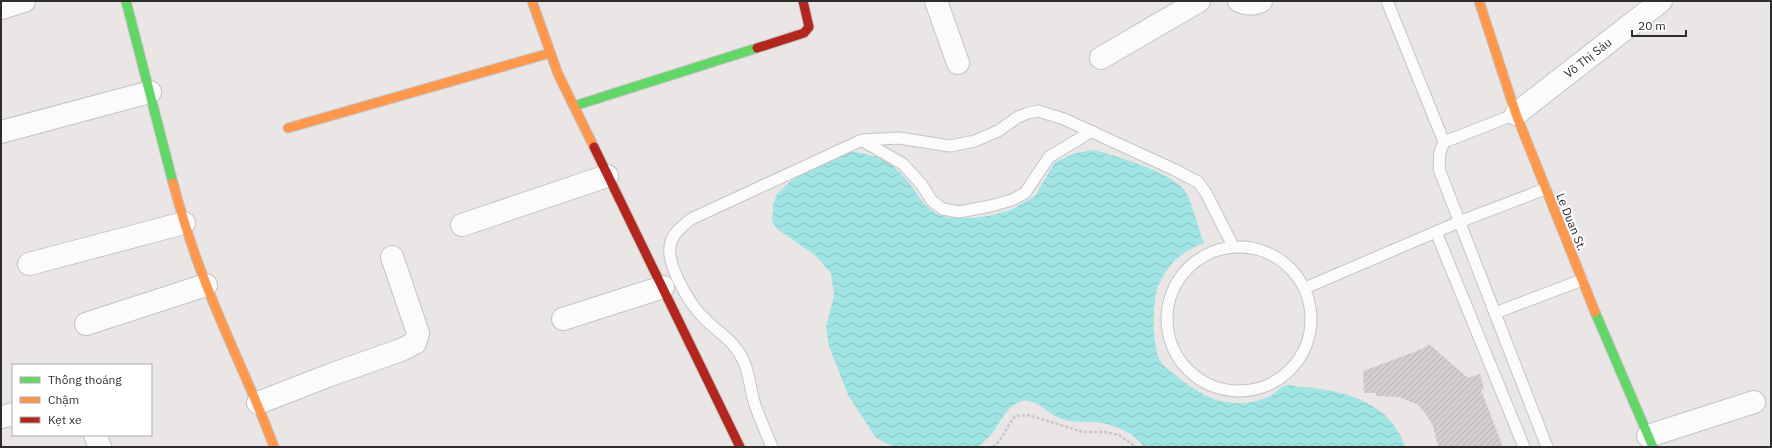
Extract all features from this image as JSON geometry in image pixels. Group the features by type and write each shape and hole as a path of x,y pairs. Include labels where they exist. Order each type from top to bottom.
{"street":[{"path":"1,8 24,1"},
{"path":"126,1 184,223 206,285 258,403 274,447"},
{"path":"532,1 558,74 740,447"},
{"path":"574,106 804,33 809,27 803,1"},
{"path":"936,1 958,63"},
{"path":"1101,58 1199,1"},
{"path":"1239,1 1245,4 1256,4 1262,1"},
{"name":"Le Duan St.","path":"1479,1 1516,114 1545,189 1650,442"},
{"name":"Võ Thị Sáu","path":"1516,114 1661,1"},
{"path":"288,128 550,53"},
{"path":"1,132 150,92"},
{"path":"462,225 607,176"},
{"path":"29,264 184,223"},
{"path":"258,403 330,375 401,350 415,343 418,333 392,257"},
{"path":"86,324 206,285"},
{"path":"563,319 663,287"},
{"path":"1650,442 1754,402"},
{"path":"1,417 12,414"},
{"path":"95,436 100,447"}],"lane":[{"path":"1387,1 1444,142 1440,152 1439,169 1547,447"},
{"path":"772,447 754,404 744,361 729,338 703,318 689,299 678,279 671,254 671,242 678,229 691,219 862,140 899,138 950,146 975,141 998,131 1018,117 1028,113 1038,112 1064,119 1173,168 1198,182 1206,193 1233,246"},
{"path":"1444,142 1516,114"},
{"path":"862,140 903,164 922,185 932,201 943,209 959,212 1012,200 1025,193 1049,157 1092,132"},
{"path":"1305,288 1459,222 1545,189"},
{"path":"1436,232 1524,447"},
{"path":"1233,246 1255,248 1275,256 1293,270 1305,288 1312,311 1310,336 1300,358 1284,376 1262,387 1238,391 1214,387 1192,375 1176,356 1167,333 1166,309 1174,286 1188,266 1209,252 1233,246"},
{"path":"1495,313 1582,280"}],"path":[{"path":"993,447 1000,442 1015,416 1028,415 1083,432 1106,432 1119,435 1136,447"}],"water":[{"path":"1093,150 1157,171 1169,178 1179,184 1185,191 1193,209 1204,243 1189,250 1172,264 1159,284 1155,301 1155,345 1161,362 1169,370 1185,383 1205,395 1227,402 1249,403 1258,401 1270,396 1284,386 1288,385 1334,391 1350,396 1378,409 1389,419 1399,432 1405,447 1144,447 1131,434 1114,426 1096,422 1068,421 1057,417 1039,405 1029,401 1014,404 1004,415 993,432 978,447 894,447 876,438 848,395 829,346 826,327 834,295 831,273 815,255 777,229 772,221 773,205 777,194 793,179 813,166 843,152 856,152 886,159 907,180 924,204 936,214 950,218 989,216 1011,210 1035,196 1055,162 1076,153"}],"building":[{"path":"1429,344 1468,378 1480,374 1484,389 1481,390 1503,447 1438,447 1433,426 1426,414 1418,405 1400,397 1376,396 1376,393 1364,393 1363,371 1422,349"}],"traffic: fast":[{"path":"126,1 173,183"},
{"path":"574,106 757,48"},
{"path":"1595,312 1653,447"}],"traffic: slow":[{"path":"532,1 558,74 594,147"},
{"path":"1479,1 1516,114 1595,312"},
{"path":"288,128 550,53"},
{"path":"173,183 201,272 274,447"}],"traffic: jam":[{"path":"757,48 804,33 809,27 803,1"},
{"path":"594,147 740,447"}]}
